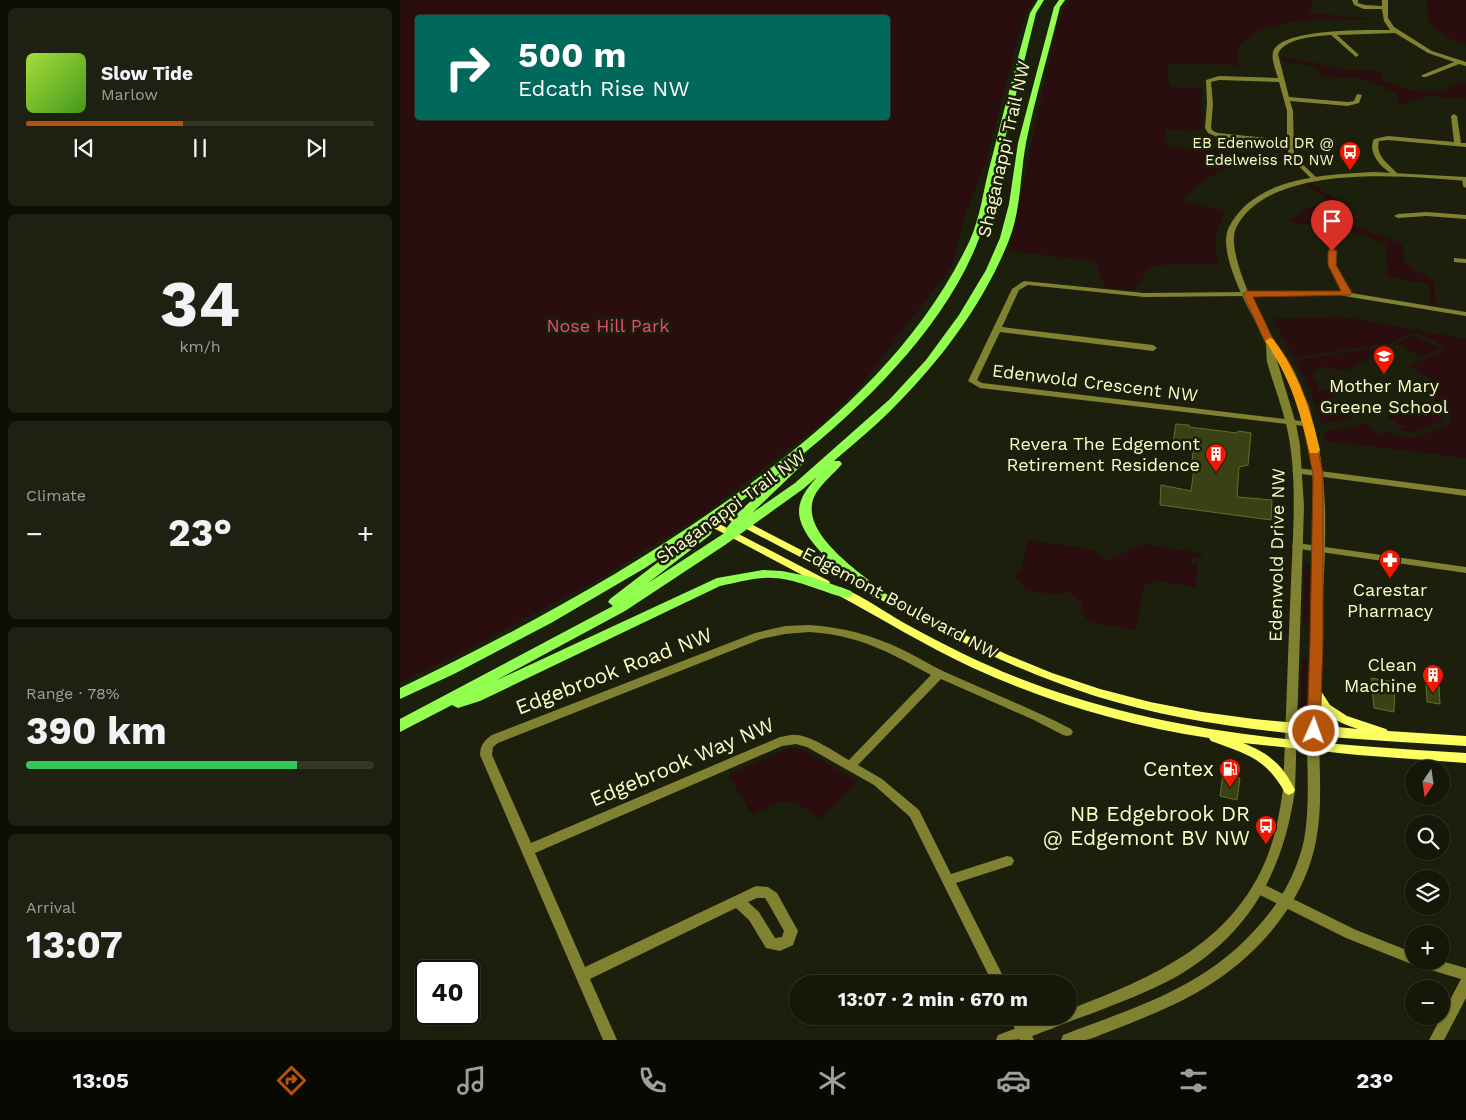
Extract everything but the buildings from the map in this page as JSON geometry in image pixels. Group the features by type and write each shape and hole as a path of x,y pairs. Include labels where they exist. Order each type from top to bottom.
{"main road":[{"name":"Shaganappi Trail NW","path":"722,512 821,435 863,396 924,326 948,293 963,267 979,228 1033,13 1041,0"},
{"name":"Shaganappi Trail NW","path":"400,726 620,608 732,534 742,522 799,486 872,422 930,362 964,316 991,270 1004,238 1013,204 1022,143 1057,7 1062,0"},
{"path":"872,422 872,428 818,482 808,496 805,511 808,526 817,538 879,595"},
{"path":"742,522 815,447 821,435"},
{"path":"576,631 712,523 721,520 722,512"},
{"name":"Edgemont Boulevard NW","path":"722,512 951,634 991,653 1049,676 1119,698 1175,711 1232,721 1314,731 1466,741"},
{"name":"Shaganappi Trail NW","path":"400,694 484,654 596,592 712,523"},
{"name":"Edgemont Boulevard NW","path":"712,523 846,594 938,646 1039,691 1082,705 1198,731 1290,744 1466,758"},
{"path":"427,713 475,697 717,582 748,576 782,575 807,580 846,594"},
{"path":"1315,691 1322,704 1338,718 1398,737"},
{"path":"1198,731 1270,762 1283,776 1289,790"}],"street":[{"path":"1356,0 1356,4 1361,6 1385,8"},
{"path":"1385,0 1386,24 1396,32 1423,48 1466,64"},
{"path":"1315,179 1291,156 1290,111 1275,54 1277,49 1294,38 1332,33 1396,32"},
{"path":"1332,33 1356,55"},
{"path":"1424,76 1458,62"},
{"path":"1283,80 1219,78 1208,81 1210,104 1208,128 1217,134 1290,142"},
{"path":"1288,99 1348,104 1357,102 1359,95"},
{"path":"1394,173 1375,152 1376,140 1388,138 1462,144 1454,116"},
{"name":"Edenwold Drive NW","path":"1068,1040 1140,1012 1212,976 1240,955 1277,914 1286,901 1310,844 1315,784 1314,731 1318,474 1304,406 1284,360 1269,340 1247,294 1231,253 1232,229 1247,209 1266,196 1292,185 1315,179 1353,174 1394,173 1466,181"},
{"path":"1398,216 1426,214 1466,217"},
{"path":"1332,251 1332,265 1347,293"},
{"path":"1457,260 1466,261"},
{"name":"Edenwold Crescent NW","path":"1309,425 976,384 973,380 1016,289 1027,284 1144,295 1347,293 1466,314"},
{"path":"997,329 1153,348"},
{"name":"Edenwold Drive NW","path":"1077,1012 1110,1000 1170,972 1207,946 1227,928 1259,888 1271,865 1283,830 1289,790 1299,506 1295,445 1291,424 1271,360 1269,340"},
{"path":"1297,471 1466,493"},
{"path":"1297,546 1466,570"},
{"name":"Edgebrook Road NW","path":"610,1040 486,755 487,746 496,738 759,636 790,629 826,629 859,635 890,647 939,674"},
{"path":"850,766 939,674 1038,717 1067,732"},
{"name":"Edgebrook Way NW","path":"528,850 788,739 804,741 878,782 914,814 996,975"},
{"path":"948,880 1007,861"},
{"path":"1259,888 1351,934 1405,955"},
{"path":"582,976 738,901"},
{"path":"1450,969 1466,974"},
{"path":"1436,1040 1466,983"},
{"name":"Edenwold Drive NW","path":"1004,1040 1026,1036 1049,1025"}],"green space":[{"name":"Nose Hill Park","path":"400,0 1034,0 1025,15 1018,37 987,157 963,221 953,264 862,384 816,428 705,513 597,580 451,658 400,682"},
{"path":"1068,0 1312,0 1310,13 1378,20 1322,20 1280,24 1262,30 1247,38 1237,51 1240,65 1176,63 1167,66 1170,87 1202,88 1202,111 1204,112 1201,128 1197,131 1166,130 1164,141 1171,147 1282,157 1285,161 1264,161 1244,164 1214,174 1202,181 1182,200 1226,211 1219,225 1216,237 1219,264 1151,265 1134,290 1105,288 1096,261 1009,251 1056,29"},
{"path":"1427,0 1466,0 1466,45 1449,38 1428,22"},
{"path":"1282,57 1343,70 1379,71 1383,81 1413,91 1441,92 1466,81 1466,99 1428,96 1399,105 1396,92 1364,79 1320,76 1317,67 1283,61"},
{"path":"1310,183 1336,199 1353,225 1402,244 1405,265 1434,280 1436,306 1431,305 1429,284 1388,277 1386,244 1344,228 1288,222 1306,209 1329,200 1305,184"},
{"path":"1345,317 1466,339 1466,458 1326,441 1324,432 1368,423 1372,424 1367,426 1381,435 1389,432 1404,437 1416,437 1451,421 1449,415 1435,405 1432,379 1409,366 1445,349 1436,342 1415,332 1390,343 1294,358 1273,319"},
{"path":"1414,335 1440,349 1421,357 1396,343"},
{"path":"1372,348 1377,351 1368,355 1371,357 1344,371 1323,366 1323,368 1317,368 1313,373 1313,378 1317,381 1318,389 1310,390 1295,360"},
{"path":"1311,391 1328,391 1334,397 1325,401 1353,418 1322,424"},
{"path":"1416,403 1436,413 1443,420 1415,433 1398,430 1404,427 1386,417 1395,412 1399,415 1414,407 1411,405"},
{"path":"1029,540 1083,548 1082,551 1094,549 1105,561 1144,544 1199,553 1200,549 1203,552 1201,555 1189,560 1193,564 1198,561 1195,587 1153,580 1152,585 1144,584 1136,630 1090,622 1080,612 1083,605 1068,591 1058,595 1027,590 1013,574 1020,574"},
{"path":"1305,564 1310,565 1308,625 1303,624"},
{"path":"1302,658 1307,659 1306,714 1300,713"},
{"path":"788,749 801,749 857,781 821,819 801,806 787,801 773,804 752,815 729,775"}],"slow traffic":[{"path":"1270,341 1284,360 1304,406 1314,450"}],"place":[{"name":"EB Edenwold DR @ Edelweiss RD NW","path":"1350,171"},
{"name":"Mother Mary Greene School","path":"1384,375"},
{"name":"Revera The Edgemont Retirement Residence","path":"1216,473"},
{"name":"Carestar Pharmacy","path":"1390,579"},
{"name":"Clean Machine","path":"1433,694"},
{"name":"Centex","path":"1230,788"},
{"name":"NB Edgebrook DR @ Edgemont BV NW","path":"1266,845"}],"route":[{"path":"1314,731 1317,642 1318,474 1304,406 1284,360 1269,340 1247,294 1347,293 1332,265 1332,251"}]}
